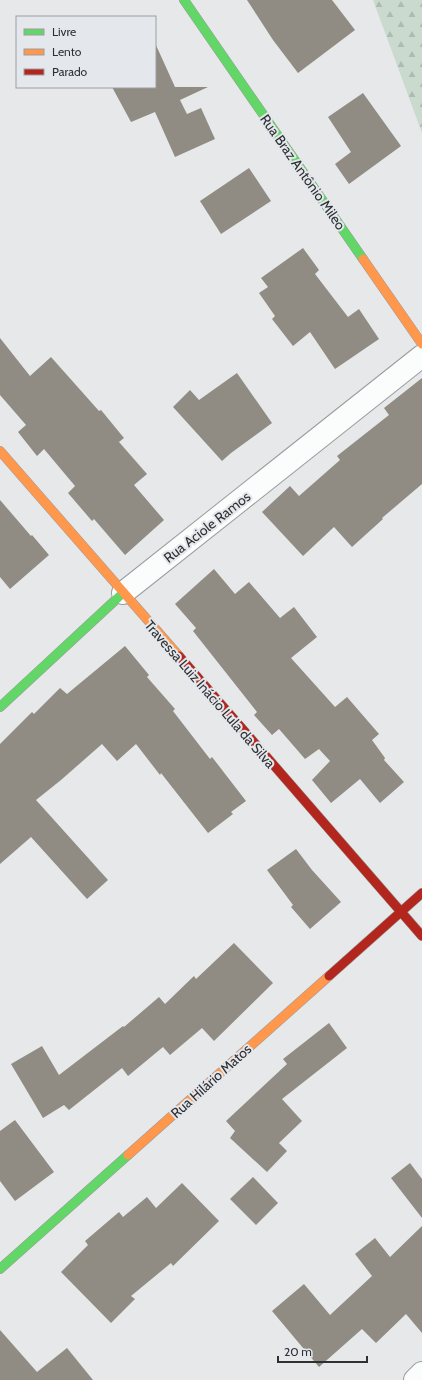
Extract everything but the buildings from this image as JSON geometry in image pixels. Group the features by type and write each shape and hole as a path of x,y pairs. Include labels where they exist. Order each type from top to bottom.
{"street":[{"name":"Rua Braz Antônio Mileo","path":"184,0 422,344"},
{"name":"Rua Aciole Ramos","path":"0,706 123,593 422,356"},
{"name":"Travessa Luiz Inácio Lula da Silva","path":"0,451 422,936"},
{"name":"Rua Hilário Matos","path":"0,1270 422,893"},
{"path":"414,1380 422,1373"}],"green space":[{"path":"373,0 422,0 422,133"}],"traffic: fast":[{"path":"184,0 363,259"},
{"path":"0,707 123,593"},
{"path":"0,1269 128,1155"}],"traffic: slow":[{"path":"363,259 422,344"},
{"path":"0,451 179,656"},
{"path":"128,1155 329,976"}],"traffic: jam":[{"path":"179,656 422,936"},
{"path":"329,976 422,893"}]}
